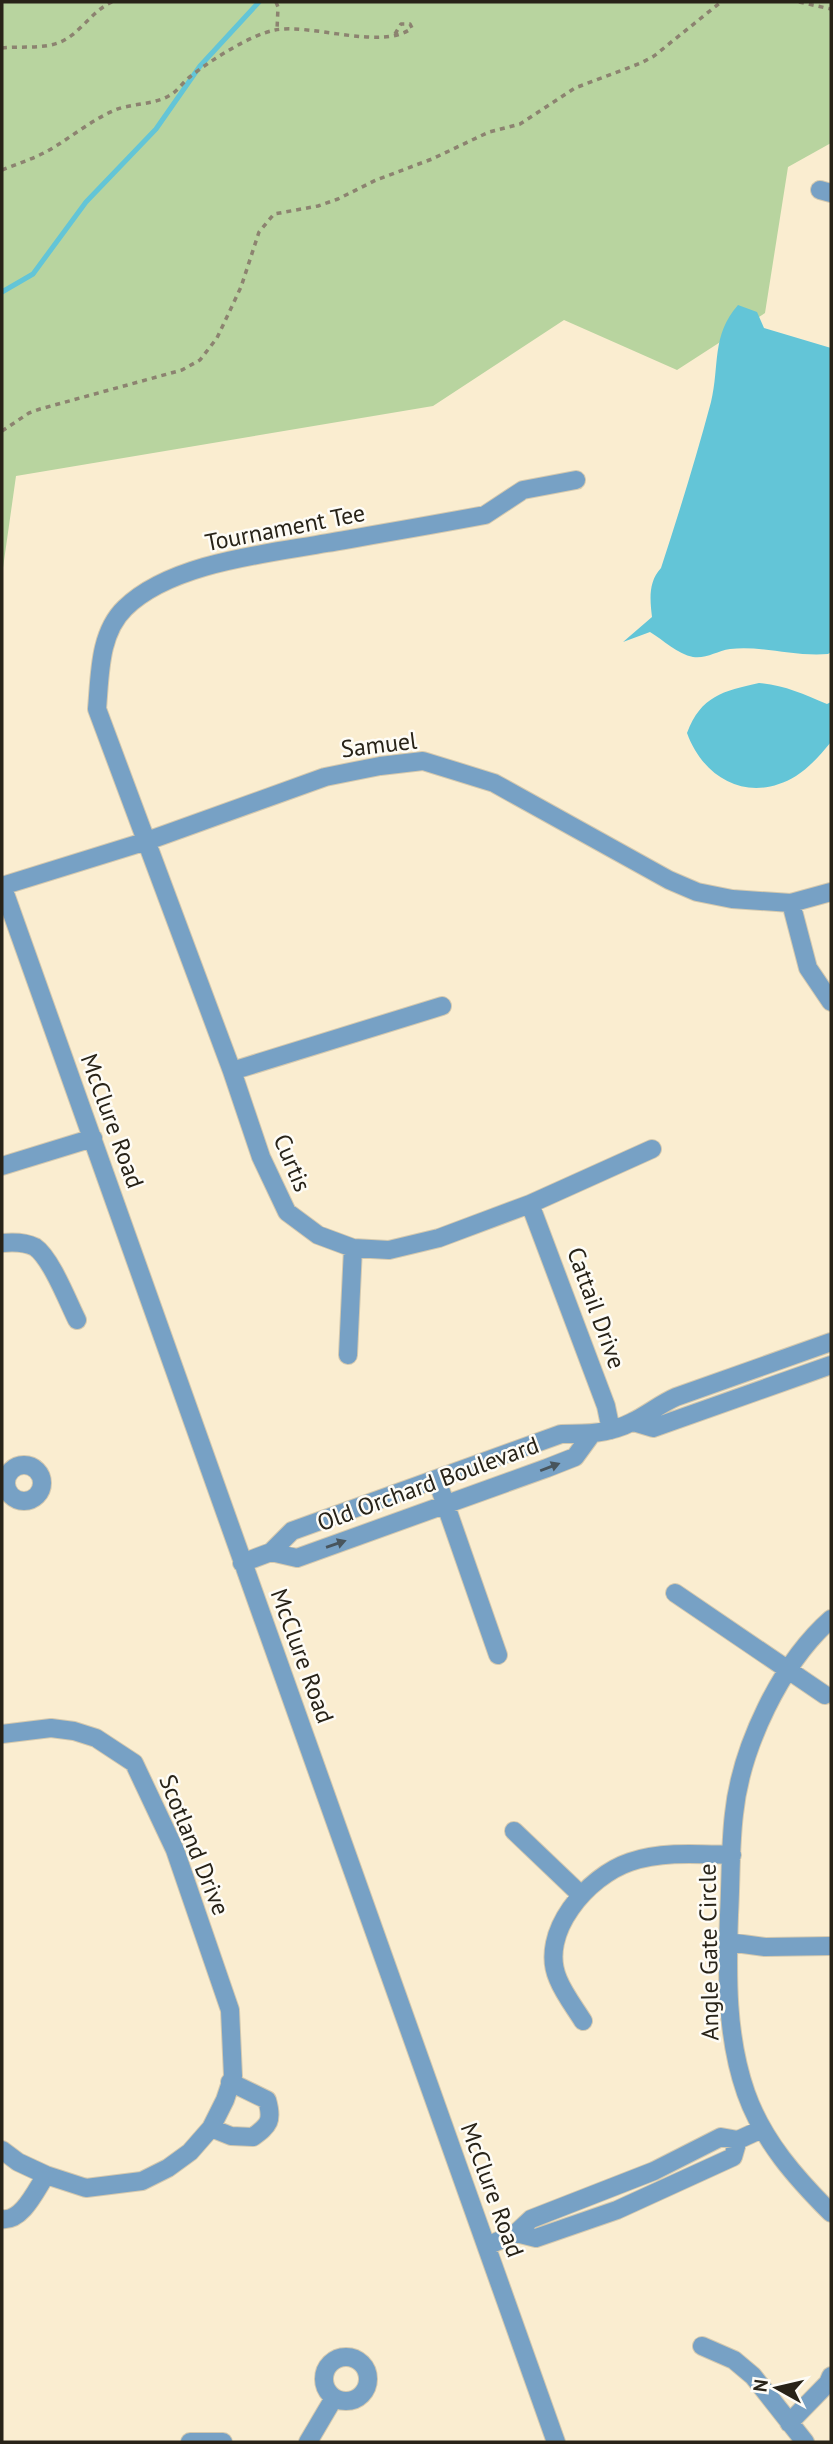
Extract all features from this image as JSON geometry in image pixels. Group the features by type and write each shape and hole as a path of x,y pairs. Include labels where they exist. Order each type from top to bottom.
{"street":[{"name":"Tournament Tee","path":"147,841 97,709 101,655 124,608 154,587 215,563 485,515 523,491 576,480"},
{"name":"Samuel","path":"2,886 147,841 325,777 423,761 494,783 668,880 697,892 732,899 791,903 831,892"},
{"name":"Curtis","path":"147,841 261,1157 287,1212 318,1235 353,1248 389,1250 439,1238 530,1204 652,1149"},
{"name":"McClure Road","path":"2,886 556,2442"},
{"path":"791,903 808,968 831,1002"},
{"path":"232,1071 442,1006"},
{"path":"2,1166 93,1138"},
{"name":"Cattail Drive","path":"530,1204 606,1406 611,1430"},
{"path":"2,1243 15,1242 34,1247 45,1258 77,1320"},
{"path":"348,1355 353,1248"},
{"name":"Old Orchard Boulevard","path":"243,1563 271,1552 292,1531 561,1434 591,1435 611,1430 633,1422 656,1406 676,1397 831,1342"},
{"name":"Old Orchard Boulevard","path":"633,1422 653,1428 831,1365"},
{"name":"Old Orchard Boulevard","path":"271,1552 297,1558 446,1505 575,1457 591,1435"},
{"path":"437,1480 498,1655"},
{"path":"676,1593 825,1695"},
{"name":"Angle Gate Circle","path":"831,1619 818,1630 788,1670 765,1712 741,1777 734,1813 728,1942 729,2009 735,2055 747,2094 762,2129 795,2177 831,2213"},
{"name":"Scotland Drive","path":"2,1734 51,1728 74,1731 96,1738 134,1763 175,1850 230,2010 233,2076 211,2128 190,2152 168,2168 142,2181 86,2188 46,2175 18,2162 2,2150"},
{"path":"514,1831 580,1894"},
{"path":"583,2021 557,1977 554,1947 561,1923 580,1894 628,1862 652,1857 696,1854 732,1855"},
{"path":"728,1942 765,1947 831,1946"},
{"path":"211,2128 231,2136 253,2137 267,2127 271,2114 267,2100 230,2082"},
{"path":"487,2246 516,2233 531,2219 654,2171 721,2137 738,2140 762,2129"},
{"path":"2,2218 7,2220 18,2214 46,2175"},
{"path":"702,2346 734,2360 754,2376 804,2442"},
{"path":"789,2423 831,2376"},
{"path":"308,2442 334,2398"},
{"path":"190,2442 223,2442"}],"path":[{"path":"2,48 56,44 66,39 99,9 112,2"},
{"path":"276,2 277,30"},
{"path":"2,431 40,409 181,370 200,360 224,325 241,287 259,232 274,214 318,206 338,199 489,132 520,124 575,89 654,56 721,2"},
{"path":"799,2 831,9"},
{"path":"2,170 38,156 115,110 170,96 189,77 219,57 252,39 277,30 369,37 395,34 408,31 412,28 410,24 401,24 395,34"}],"green space":[{"path":"2,2 831,2 831,143 788,167 765,313 677,370 564,320 433,406 16,476 2,575"}],"water":[{"path":"738,305 757,312 764,328 831,348 831,652 828,654 742,648 693,657 676,650 650,632 623,642 652,617 652,585 661,568 711,402 720,340 729,317"},
{"path":"759,683 802,693 827,704 831,702 831,742 796,776 762,788 731,783 717,775 695,749 687,733 706,703 724,693"}],"waterway":[{"path":"2,292 33,274 86,202 156,129 200,66 259,2"}]}
